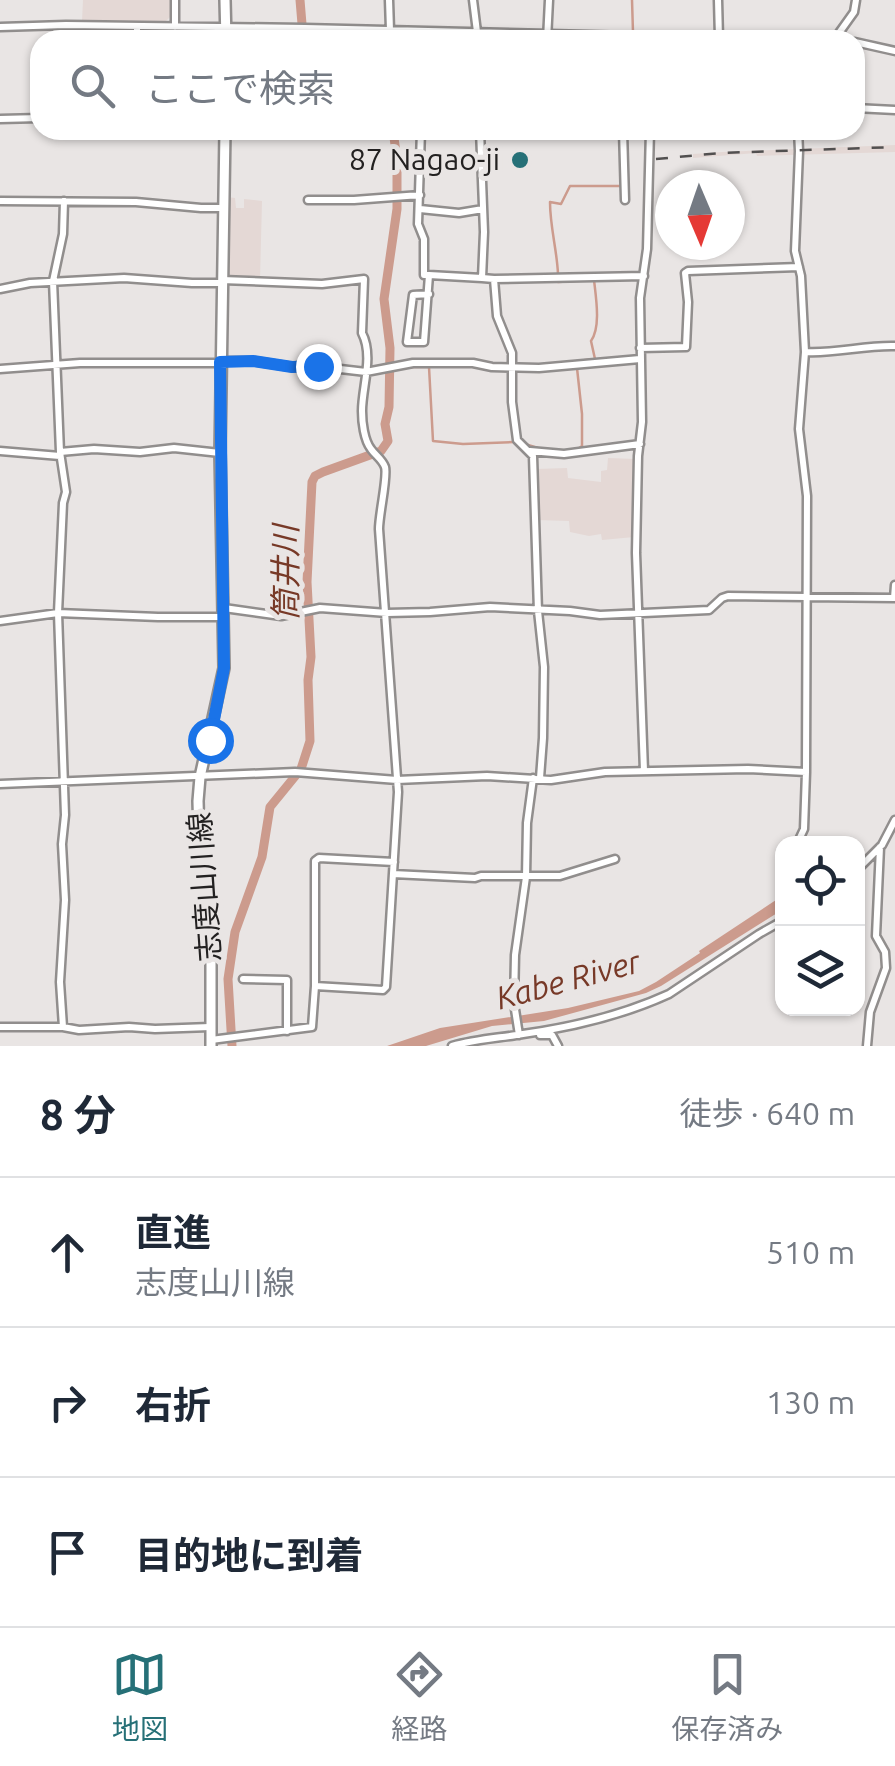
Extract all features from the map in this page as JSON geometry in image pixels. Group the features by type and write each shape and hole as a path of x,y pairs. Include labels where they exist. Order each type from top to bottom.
{"main road":[{"path":"225,0 226,27"},
{"name":"志度山川線","path":"211,1043 212,949 198,820 200,778 224,668 220,362 225,140"}],"street":[{"path":"175,0 175,26"},
{"path":"0,26 390,30 388,0"},
{"path":"474,0 477,30"},
{"path":"547,30 548,0"},
{"path":"718,0 719,30"},
{"path":"841,30 854,12 856,0"},
{"path":"865,44 895,50"},
{"path":"865,109 895,110"},
{"path":"0,119 30,118"},
{"path":"421,140 419,229 424,240 424,274 494,279 644,276"},
{"path":"480,140 482,278"},
{"path":"623,140 625,200"},
{"path":"644,771 636,553 642,422 640,298 649,223 650,140"},
{"path":"799,140 796,251 804,352 800,429 807,486 806,772 801,836"},
{"path":"308,200 420,195"},
{"path":"0,201 136,202 224,208"},
{"path":"64,201 63,234 53,281 60,454 66,492 58,613 65,816 60,972 64,1027"},
{"path":"420,209 459,213 483,210"},
{"path":"640,348 686,347 688,271 799,267"},
{"path":"429,294 414,295 412,299 407,342 424,342 429,294 430,275"},
{"path":"0,289 30,283 124,278 322,284 364,279 362,333 366,339 366,372 362,418 367,441 386,474 379,516 397,780 386,986 383,990 315,986"},
{"path":"494,279 497,316 510,345 518,440 534,456 538,611 544,667 544,738 527,822 526,877 515,955 519,1033"},
{"path":"804,352 895,346"},
{"path":"0,368 253,361 366,372 403,364 556,367 640,359"},
{"path":"530,451 564,454 640,444"},
{"path":"0,451 60,454 94,449 140,452 174,448 220,454"},
{"path":"0,621 58,613 158,618 224,613 281,616 313,609 387,613 490,607 600,615 708,610 728,596 895,598 895,585"},
{"path":"0,784 298,772 397,780 468,776 551,780 605,772 748,768 806,772"},
{"path":"865,862 880,848 895,820"},
{"path":"867,1046 870,1012 886,968 876,936 880,848"},
{"path":"211,1043 312,1027 315,862 319,858 394,862"},
{"path":"393,874 470,878 560,876 615,860"},
{"path":"452,1046 586,1022 656,1000 775,924"},
{"path":"243,978 287,980 287,1031"},
{"path":"0,1027 78,1030 210,1026"},
{"path":"519,1033 526,1037 552,1035 558,1046"}],"shaded area":[{"path":"83,0 171,0 172,15 165,22 82,21"},
{"path":"895,145 895,152 757,156 756,153 693,158 693,154 722,152"},
{"path":"227,197 235,198 236,208 244,208 244,199 262,201 260,280 227,278"},
{"path":"608,458 636,459 634,537 602,540 601,534 570,532 569,521 537,520 536,469 567,468 568,478 601,482 601,471 607,470"},
{"path":"775,901 775,914 646,993 544,1021 492,1026 426,1046 387,1046 440,1028 568,1008 639,991"}],"waterway":[{"name":"筒井川","path":"300,0 300,30"},
{"path":"632,0 633,30"},
{"name":"筒井川","path":"232,1046 228,979 235,932 262,857 270,807 301,769 310,741 307,582 312,482 323,472 381,451 388,441 385,424 390,348 384,299 397,209 394,140"},
{"path":"620,140 621,153"},
{"path":"558,274 550,202 561,204 570,186 621,186"},
{"path":"558,282 594,280 597,320 591,341 595,359 577,361"},
{"path":"410,367 429,367 433,441 514,442"},
{"path":"577,368 582,414 582,446 578,449"},
{"path":"525,444 541,449"}],"railway":[{"path":"656,159 895,147"}],"place":[{"name":"87 Nagao-ji","path":"520,160"}],"route":[{"path":"210,740 224,668 220,362 318,366"}],"water label":[{"name":"Kabe River","path":"568,980"}]}
